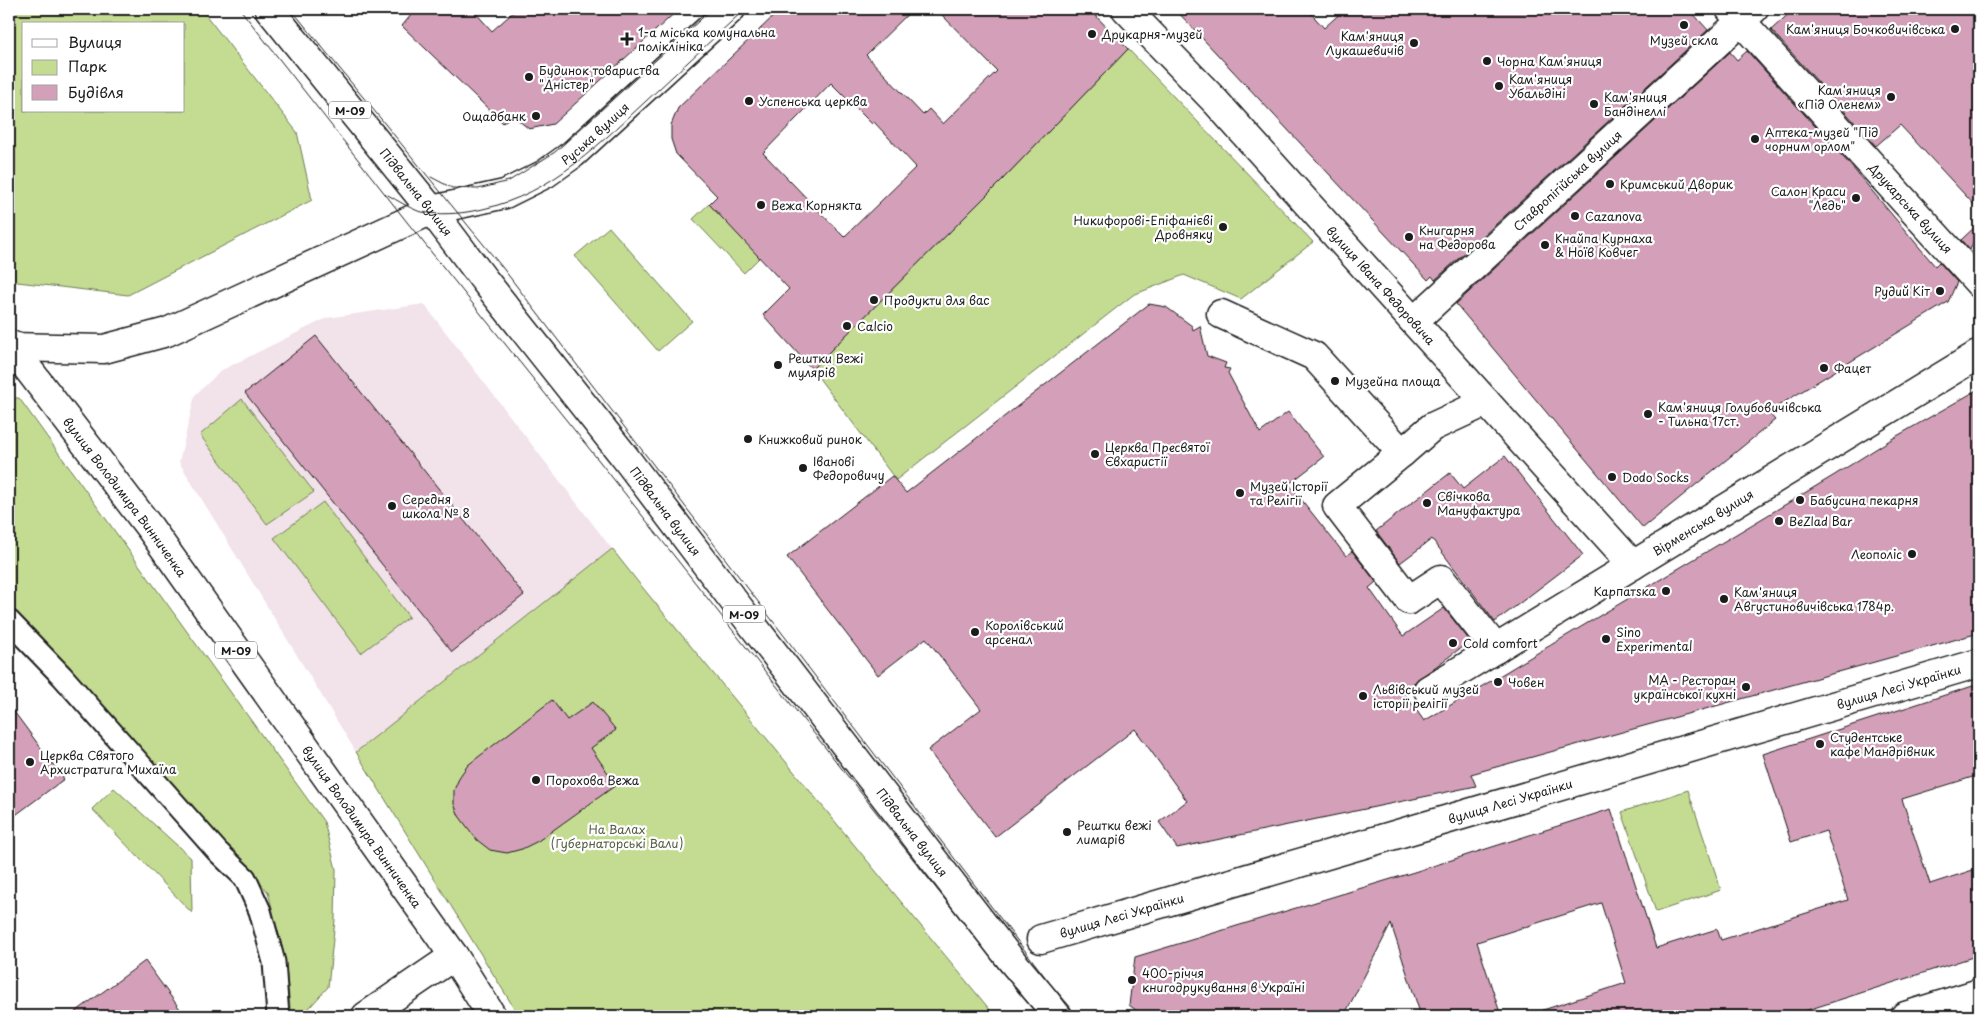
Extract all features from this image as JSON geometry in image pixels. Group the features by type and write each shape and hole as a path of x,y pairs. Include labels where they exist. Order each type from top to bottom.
{"street":[{"name":"Підвальна вулиця","path":"269,9 432,210 485,281 624,456 1011,960 1058,1016"},
{"name":"Руська вулиця","path":"432,210 505,194 545,174 573,154 731,9"},
{"name":"вулиця Івана Федоровича","path":"1126,9 1216,102 1633,565"},
{"name":"Ставропігійська вулиця","path":"1414,321 1742,13"},
{"name":"Друкарська вулиця","path":"1742,13 1979,283"},
{"name":"вулиця Володимира Винниченка","path":"10,346 104,349 167,332 432,210"},
{"path":"1221,314 1314,356 1402,453"},
{"name":"вулиця Володимира Винниченка","path":"10,346 150,528 454,956 492,1016"},
{"name":"Вірменська вулиця","path":"1428,690 1979,354"},
{"path":"1486,402 1432,427 1337,506 1409,600 1441,579 1496,648"},
{"name":"вулиця Лесі Українки","path":"1041,939 1979,663"},
{"path":"366,1016 454,956"},
{"path":"1905,1016 1979,992"}],"lane":[{"path":"9,621 62,676 216,850 245,878 260,911 274,962 278,1016"}],"shaded area":[{"name":"Середня школа № 8","path":"424,304 612,549 356,752 179,462 195,395 222,370 327,318"}],"green space":[{"path":"9,9 201,9 297,132 312,200 128,295 9,281"},
{"path":"1128,49 1313,242 1241,299 1184,275 1133,295 896,480 812,369 1000,182"},
{"path":"709,204 760,257 744,273 693,219"},
{"path":"609,227 692,321 658,351 575,256"},
{"path":"9,398 19,398 324,822 336,869 335,920 328,987 302,1016 291,1016 285,959 268,892 9,605"},
{"path":"242,399 314,492 267,524 200,435"},
{"path":"323,502 409,617 361,653 274,538"},
{"name":"На Валах (Губернаторські Вали)","path":"612,549 995,1016 519,1016 356,752"},
{"path":"114,788 191,858 192,913 92,809"},
{"path":"1688,790 1721,890 1656,912 1622,812"}],"building":[{"name":"Будинок товариства \"Дністер\"","path":"416,9 472,9 492,31 517,9 679,9 553,124 529,129 512,115 503,123 402,26"},
{"path":"781,9 913,9 866,55 923,115 929,109 943,124 997,71 936,9 1089,9 1128,49 1000,182 812,369 763,315 789,289 709,204 717,196 676,154 671,139 671,125 678,108","holes":["831,83 872,124 874,122 916,167 844,237 763,153"]},
{"path":"1175,9 1307,9 1324,28 1345,9 1689,9 1708,30 1435,280 1432,276 1428,280"},
{"path":"1794,9 1979,9 1979,210 1900,125 1876,146 1771,30"},
{"path":"1747,51 1852,167 1935,266 1939,262 1957,282 1948,302 1768,412 1775,420 1643,528 1456,304 1730,52 1737,60"},
{"path":"1979,223 1979,228 1970,250 1961,240"},
{"path":"1149,304 1166,307 1192,326 1193,330 1200,326 1207,356 1226,363 1224,368 1230,369 1228,373 1260,433 1288,412 1324,457 1289,484 1346,556 1352,551 1376,582 1369,588 1403,636 1444,608 1470,641 1403,691 1424,721 1890,440 1979,389 1979,633 1471,774 1476,786 1177,848 1159,822 1187,801 1135,729 995,837 928,750 981,709 926,638 878,675 787,557 892,476 906,493"},
{"path":"316,336 524,595 452,652 245,393"},
{"path":"1505,456 1583,555 1495,622 1432,539 1400,563 1376,531 1450,473 1463,489"},
{"path":"1979,684 1979,775 1902,799 1930,884 1979,868 1979,955 1789,1016 1544,1016 1543,1010 1626,983 1601,903 1477,942 1501,1016 1421,1016 1391,924 1344,1016 1144,1016 1129,1005 1135,957 1411,873 1611,809 1656,948 1717,929 1721,940 1848,900 1826,831 1791,842 1763,754"},
{"name":"Порохова Вежа","path":"552,700 567,720 593,702 616,730 591,748 616,785 538,841 522,849 507,853 490,850 477,840 459,816 454,804 454,790 460,776 468,765"},
{"name":"Церква Святого Архистратига Михаїла","path":"9,705 64,779 9,820"},
{"path":"145,961 185,1016 70,1016"}],"tram line":[{"path":"240,9 407,222 600,462 999,968 1039,1016"},
{"path":"291,9 502,267 1075,1016"},
{"path":"431,177 452,188 478,189 509,181 555,152 712,9"},
{"path":"388,195 418,211 436,214 456,213 494,206 519,197 543,185 565,171 606,138 745,9"}],"place":[{"name":"Музей скла","path":"1684,25"},
{"name":"Кам'яниця Бочковичівська","path":"1955,29"},
{"name":"Друкарня-музей","path":"1092,34"},
{"name":"1-а міська комунальна поліклініка","path":"627,39"},
{"name":"Кам'яниця Лукашевичів","path":"1414,43"},
{"name":"Чорна Кам'яниця","path":"1487,61"},
{"name":"Будинок товариства \"Дністер\"","path":"529,77"},
{"name":"Кам'яниця Убальдіні","path":"1499,86"},
{"name":"Кам'яниця «Під Оленем»","path":"1891,97"},
{"name":"Успенська церква","path":"749,101"},
{"name":"Кам'яниця Бандінеллі","path":"1594,104"},
{"name":"Ощадбанк","path":"536,116"},
{"name":"Аптека-музей \"Під чорним орлом\"","path":"1755,139"},
{"name":"Кримський Дворик","path":"1610,184"},
{"name":"Салон Краси \"Ледь\"","path":"1856,198"},
{"name":"Вежа Корнякта","path":"761,205"},
{"name":"Cazanova","path":"1575,216"},
{"name":"Никифорові-Епіфанієві Дровняку","path":"1223,227"},
{"name":"Книгарня на Федорова","path":"1409,237"},
{"name":"Кнайпа Курнаха & Ноїв Ковчег","path":"1545,245"},
{"name":"Рудий Кіт","path":"1940,291"},
{"name":"Продукти для вас","path":"874,300"},
{"name":"Calcio","path":"847,326"},
{"name":"Рештки Вежі мулярів","path":"778,365"},
{"name":"Фацет","path":"1824,368"},
{"name":"Музейна площа","path":"1335,381"},
{"name":"Кам'яниця Голубовичівська - Тильна 17ст.","path":"1648,414"},
{"name":"Книжковий ринок","path":"748,439"},
{"name":"Церква Пресвятої Євхаристії","path":"1095,454"},
{"name":"Іванові Федоровичу","path":"803,468"},
{"name":"Dodo Socks","path":"1612,477"},
{"name":"Музей Історії та Релігії","path":"1240,493"},
{"name":"Бабусина пекарня","path":"1800,500"},
{"name":"Свічкова Мануфактура","path":"1427,503"},
{"name":"Середня школа № 8","path":"392,506"},
{"name":"BeZlad Bar","path":"1779,521"},
{"name":"Леополіс","path":"1912,554"},
{"name":"Карпатsка","path":"1666,591"},
{"name":"Кам'яниця Августиновичівська 1784р.","path":"1724,599"},
{"name":"Королівський арсенал","path":"975,632"},
{"name":"Sino Experimental","path":"1606,639"},
{"name":"Cold comfort","path":"1453,643"},
{"name":"Човен","path":"1498,682"},
{"name":"МА - Ресторан української кухні","path":"1746,687"},
{"name":"Львівський музей історії релігії","path":"1363,696"},
{"name":"Студентське кафе Мандрівник","path":"1820,744"},
{"name":"Церква Святого Архистратига Михаїла","path":"30,762"},
{"name":"Порохова Вежа","path":"536,780"},
{"name":"Рештки вежі лимарів","path":"1067,832"},
{"name":"400-річчя книгодрукування в Україні","path":"1132,980"}]}
